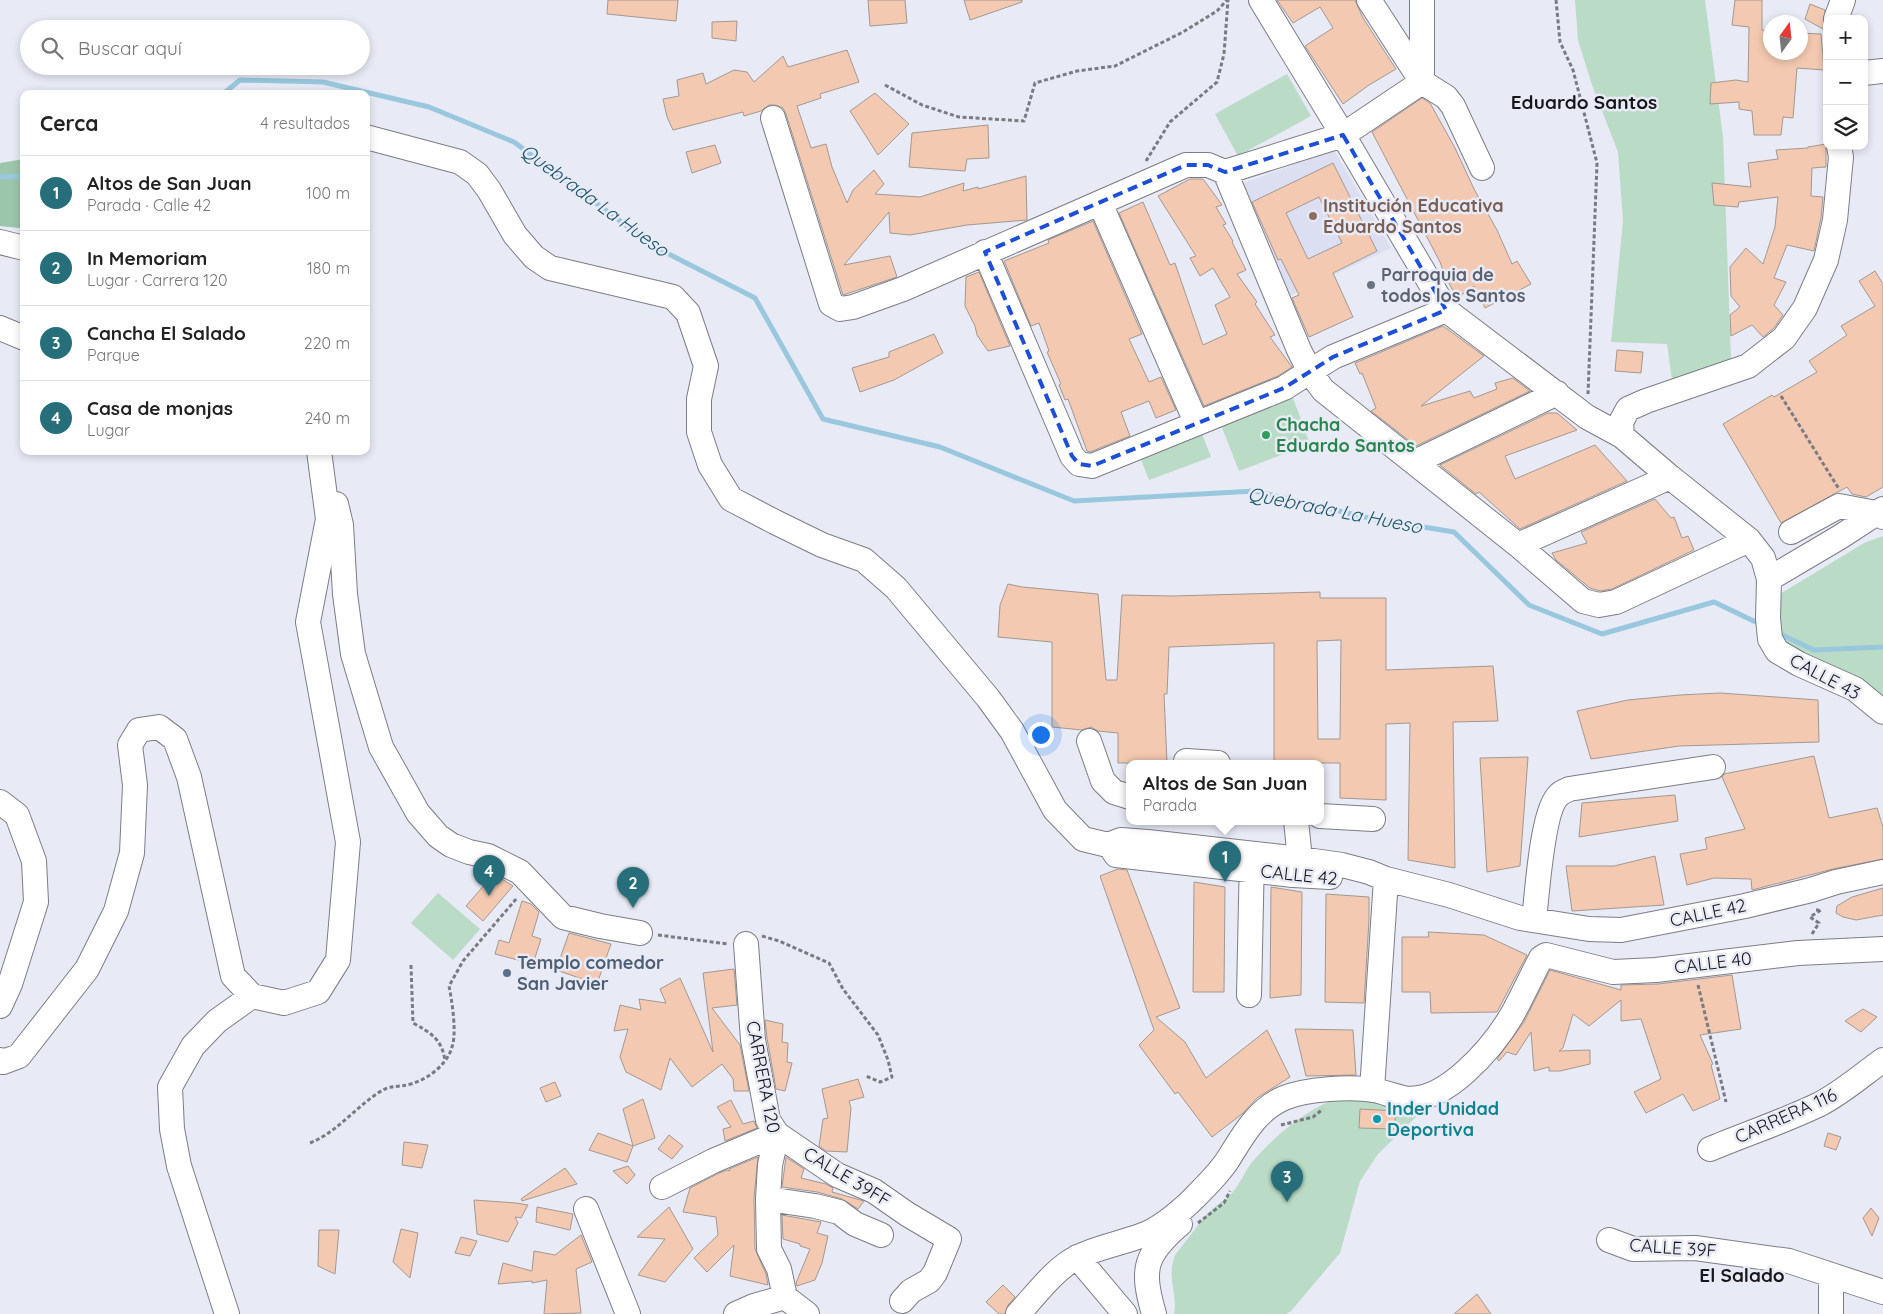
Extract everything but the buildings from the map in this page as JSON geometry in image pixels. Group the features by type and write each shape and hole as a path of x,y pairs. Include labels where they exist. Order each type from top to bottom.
{"street":[{"path":"1261,0 1446,310 1587,417 1622,436 1749,540 1763,558 1769,579 1881,513"},
{"path":"1369,0 1422,82 1446,97 1482,168"},
{"path":"1422,0 1422,82"},
{"path":"1837,15 1843,0"},
{"path":"1868,73 1883,71"},
{"path":"773,118 831,304 840,309 853,307 903,290 985,252 1100,204 1186,165 1208,165 1225,172 1343,135 1422,82"},
{"name":"CALLE 42","path":"370,138 460,162 477,174 490,190 515,235 534,257 550,268 673,298 688,313 706,366 699,399 700,432 710,465 731,499 822,545 864,560 896,588 988,698 1012,731 1055,810 1083,839 1108,845 1121,840 1148,842 1252,862 1293,875 1320,876 1367,884 1386,879"},
{"path":"1622,436 1621,422 1628,409 1748,366 1784,338 1805,308 1826,260 1835,220 1840,151"},
{"path":"1225,172 1310,372 1323,390 1518,545 1583,601 1599,605 1616,602 1749,540"},
{"path":"1100,204 1196,422"},
{"path":"0,242 20,247"},
{"path":"985,252 1072,456 1079,464 1092,466 1196,422 1284,388 1333,357 1446,310"},
{"path":"0,328 20,336"},
{"path":"1415,462 1556,393"},
{"path":"0,1060 3,1062 19,1056 87,969 116,911 132,853 135,785 130,745 139,730 159,727 175,739 189,777 232,976 252,996 284,1003 318,992 338,960 348,842 308,622 328,519 321,455"},
{"path":"322,455 341,524 345,594 353,654 381,747 418,813 438,836 451,845 468,852 488,856 520,872 563,917 640,933"},
{"path":"1518,545 1670,477"},
{"path":"1791,532 1839,506 1881,513"},
{"name":"CALLE 43","path":"1769,579 1769,629 1777,651 1799,664 1854,689 1883,712"},
{"path":"1089,741 1103,781 1114,792 1126,796"},
{"path":"1534,920 1546,824 1552,805 1558,795 1569,789 1713,767"},
{"path":"0,802 17,815 34,861 36,902 10,984 0,1006"},
{"path":"1324,816 1372,819"},
{"path":"1296,825 1300,859"},
{"name":"CALLE 42","path":"1252,862 1300,859 1342,865 1369,872 1386,879 1449,895 1520,918 1581,928 1622,930 1745,906 1836,882 1883,872"},
{"path":"1250,994 1252,862"},
{"path":"1154,1314 1147,1290 1146,1272 1151,1255 1161,1240 1218,1188 1233,1148 1254,1119 1268,1107 1283,1098 1310,1091 1335,1089 1372,1090 1386,879"},
{"name":"CARRERA 120","path":"746,944 753,1040 768,1120 777,1134 770,1165 768,1199 769,1249 779,1269 785,1297"},
{"name":"CALLE 40","path":"1372,1090 1405,1099 1417,1099 1449,1086 1470,1069 1511,1016 1541,958 1546,955 1553,955 1578,964 1613,972 1656,970 1798,953 1883,949"},
{"path":"227,1314 178,1166 172,1129 170,1087 194,1046 217,1021 252,996"},
{"name":"CARRERA 116","path":"1710,1149 1820,1104 1844,1090 1883,1060"},
{"path":"662,1187 777,1134"},
{"name":"CALLE 39FF","path":"777,1134 837,1175 874,1191 906,1214 949,1240 935,1273 929,1281 911,1291 902,1301"},
{"path":"1018,1314 1069,1262 1144,1235 1158,1227 1188,1203 1210,1181 1227,1160"},
{"path":"768,1199 815,1206 839,1212 855,1224 881,1235"},
{"path":"586,1209 628,1314"},
{"name":"CALLE 39F","path":"1609,1240 1633,1249 1695,1248 1789,1261 1883,1292"},
{"path":"1069,1262 1125,1314"},
{"path":"1831,1274 1831,1314"},
{"path":"736,1314 754,1306 785,1297 808,1314"}],"path":[{"path":"885,84 922,105 959,116 1024,121 1035,83 1077,71 1115,66 1183,32 1217,11 1227,0"},
{"path":"1144,164 1170,122 1217,82 1224,54 1227,0"},
{"path":"1556,0 1560,42 1573,70 1597,163 1587,417"},
{"path":"1782,396 1851,508"},
{"path":"310,1143 323,1138 345,1122 362,1104 388,1087 410,1084 428,1078 445,1062 453,1046 453,1004 449,986 463,961 515,900 532,885"},
{"path":"1798,953 1819,923 1810,917 1820,910 1813,909"},
{"path":"640,933 734,944 754,943 762,936 829,963 843,989 878,1035 888,1060 892,1078 880,1082 866,1076"},
{"path":"1694,965 1726,1102"},
{"path":"411,966 413,1023 433,1034 444,1050 445,1062"}],"highlighted area":[{"path":"1343,135 1446,310 1333,357 1284,388 1092,466 1079,464 1072,456 985,252 1186,165 1208,165 1225,172"}],"shaded area":[{"name":"Institución Educativa Eduardo Santos","path":"1334,150 1391,248 1287,297 1241,184"}],"green space":[{"path":"1575,0 1705,0 1723,137 1731,359 1672,380 1667,344 1611,342 1623,221 1618,152 1592,85 1578,40"},
{"path":"1287,74 1311,116 1238,156 1215,114"},
{"path":"20,160 20,228 0,226 0,163"},
{"name":"Chacha Eduardo Santos","path":"1293,398 1310,444 1239,471 1221,425"},
{"path":"1202,434 1211,457 1149,480 1140,457"},
{"path":"1883,536 1883,719 1776,652 1780,594 1864,543"},
{"path":"438,893 480,929 453,960 411,923"},
{"path":"1330,1101 1401,1104 1424,1109 1424,1113 1419,1114 1378,1154 1360,1181 1340,1253 1291,1311 1286,1314 1174,1314 1175,1300 1172,1266 1178,1252 1212,1209 1232,1193 1250,1165 1270,1143 1298,1119"}],"waterway":[{"name":"Quebrada La Hueso","path":"228,90 240,80 323,82 357,90"},
{"name":"Quebrada La Hueso","path":"370,93 429,107 514,142 655,247 755,298 823,419 940,447 1074,501 1255,491 1369,518 1454,532 1529,605 1602,634 1714,602 1762,625"},
{"name":"Quebrada La Hueso","path":"0,177 20,176"},
{"name":"Quebrada La Hueso","path":"1776,632 1814,650 1883,647"}],"place":[{"name":"Institución Educativa Eduardo Santos","path":"1313,216"},
{"name":"Parroquia de todos los Santos","path":"1371,285"},
{"name":"Chacha Eduardo Santos","path":"1266,435"},
{"name":"Altos de San Juan","path":"1225,882"},
{"name":"Casa de monjas","path":"489,896"},
{"name":"In Memoriam","path":"633,908"},
{"name":"Templo comedor San Javier","path":"507,973"},
{"name":"Inder Unidad Deportiva","path":"1377,1119"},
{"name":"Cancha El Salado","path":"1287,1202"}],"district":[{"name":"Eduardo Santos","path":"1584,102"},
{"name":"El Salado","path":"1742,1275"}]}
